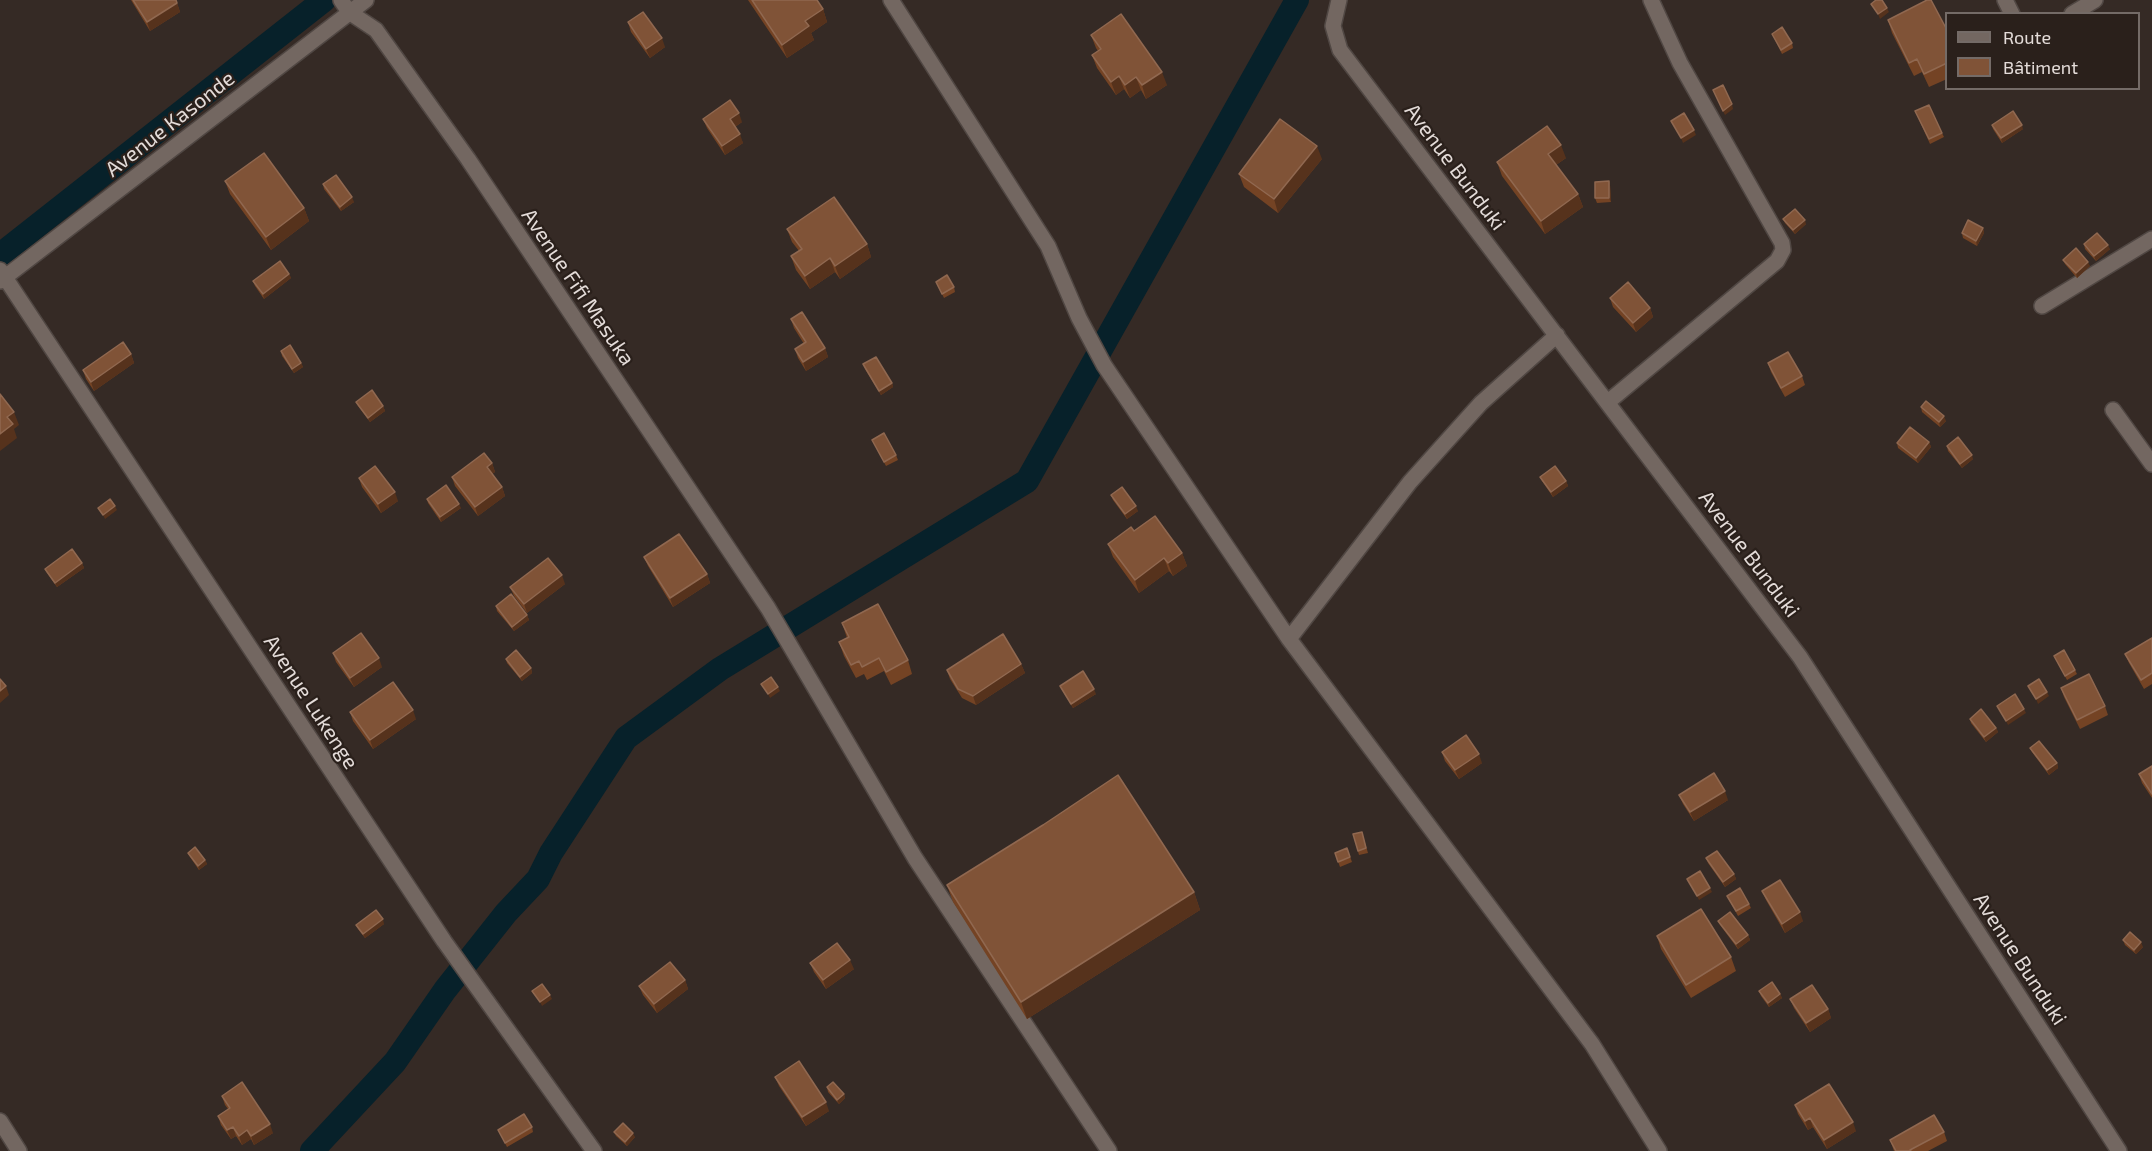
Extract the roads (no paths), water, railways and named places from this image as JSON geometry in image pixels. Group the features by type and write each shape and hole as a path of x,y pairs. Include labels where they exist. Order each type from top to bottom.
{"street":[{"name":"Avenue Kasonde","path":"2,276 345,6 366,0"},
{"path":"891,0 1048,246 1079,318 1104,365 1289,639 1592,1044 1659,1151"},
{"name":"Avenue Bunduki","path":"1339,0 1333,26 1340,50 1800,657 2119,1151"},
{"path":"1608,402 1777,261 1783,250 1782,243 1680,63 1651,0"},
{"path":"2075,12 2095,0"},
{"name":"Avenue Fifi Masuka","path":"345,6 376,30 461,149 768,608 915,858 1109,1151"},
{"path":"2042,306 2152,240"},
{"name":"Avenue Lukenge","path":"2,276 444,941 594,1151"},
{"path":"1289,639 1410,482 1481,403 1557,335"},
{"path":"2113,410 2152,464"},
{"path":"0,1121 19,1151"}],"waterway":[{"path":"0,255 324,0"},
{"path":"312,1151 395,1062 445,990 506,913 538,879 551,853 626,738 720,669 1027,481 1297,0"}]}
